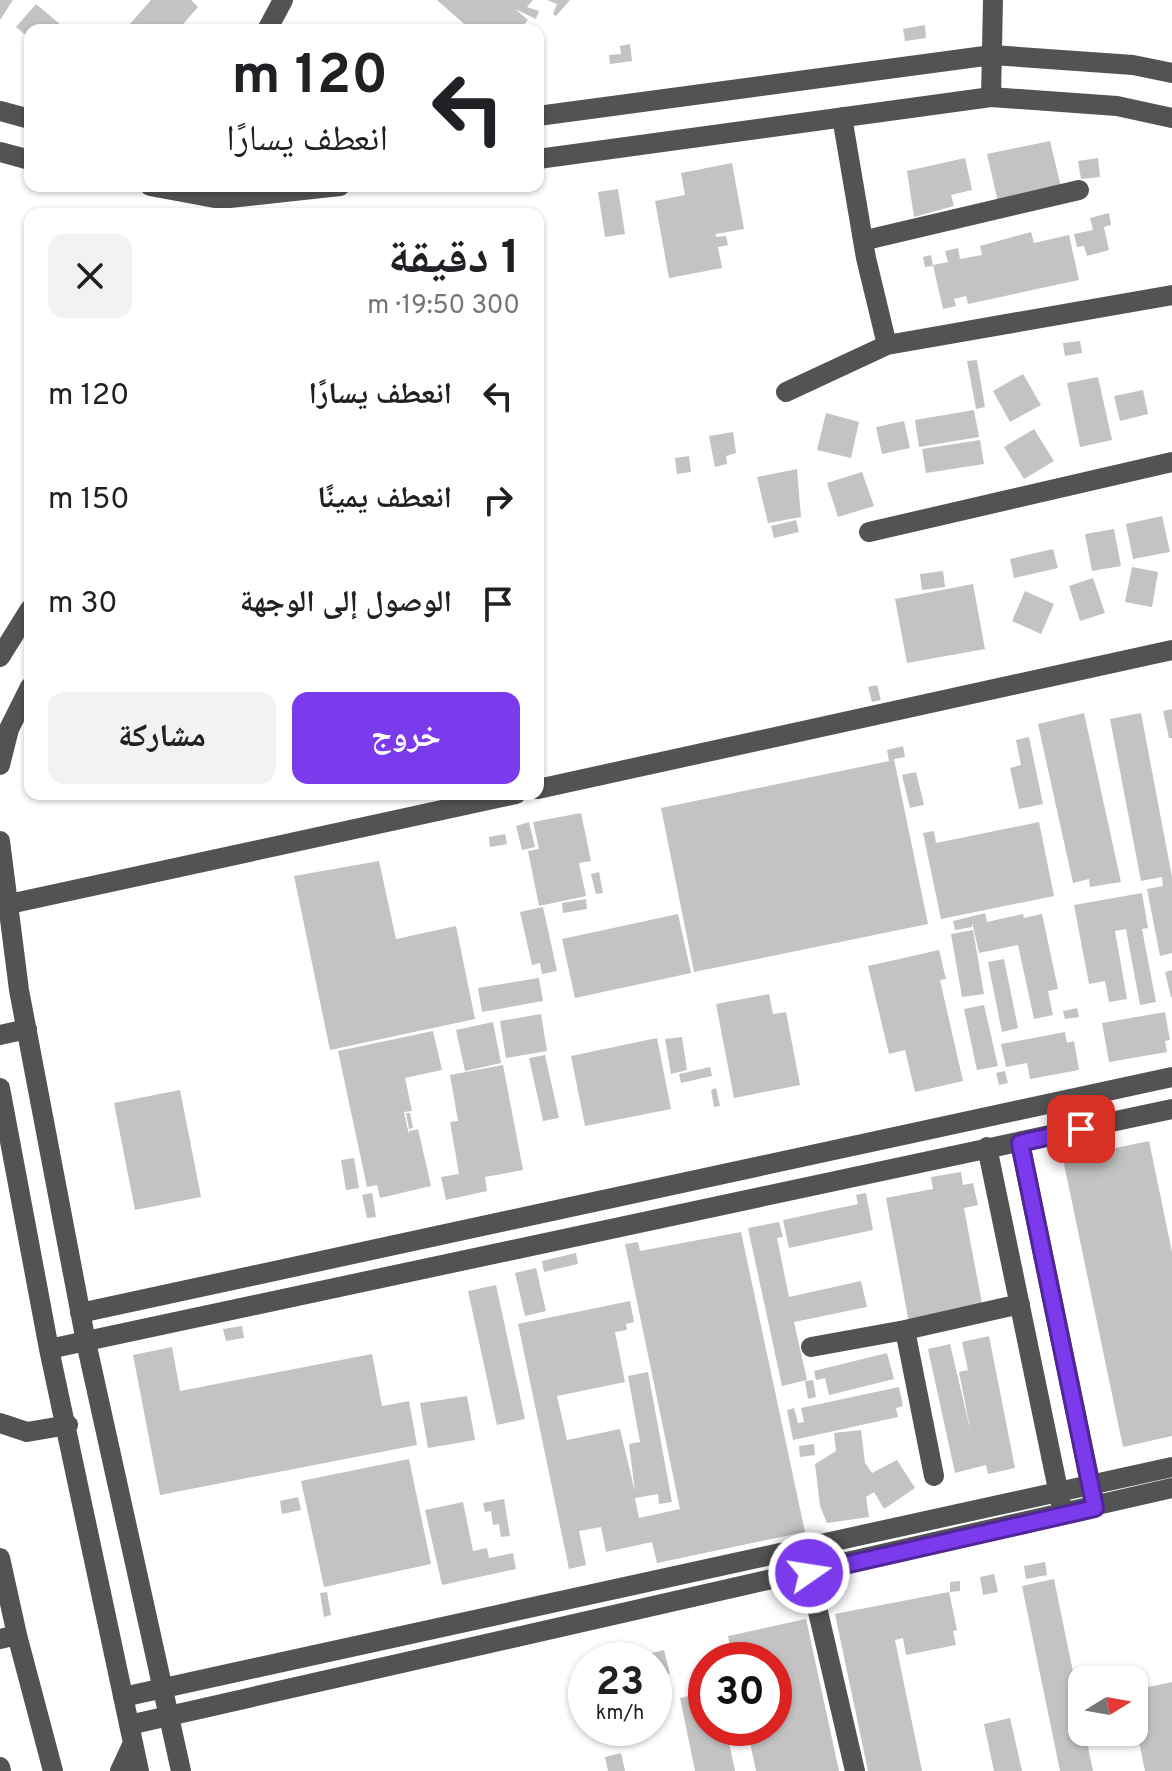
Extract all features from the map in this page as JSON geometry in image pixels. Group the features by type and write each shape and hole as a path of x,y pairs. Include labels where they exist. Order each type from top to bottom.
{"street":[{"path":"270,24 283,0"},
{"path":"991,97 993,0"},
{"path":"544,115 992,55 1133,65 1172,73"},
{"path":"544,158 991,97 1117,106 1172,118"},
{"path":"0,111 24,117"},
{"path":"842,117 866,240 866,258 887,345"},
{"path":"0,152 24,158"},
{"path":"866,240 1079,190"},
{"path":"180,192 221,200 246,200 300,192"},
{"path":"786,392 887,345 1172,295"},
{"path":"869,532 1172,462"},
{"path":"0,657 24,619"},
{"path":"544,788 1172,650"},
{"path":"0,765 9,729 24,699"},
{"path":"5,906 489,800"},
{"path":"0,841 5,906 80,1313 181,1771"},
{"path":"0,1035 27,1029"},
{"path":"80,1313 1172,1077"},
{"path":"0,1088 49,1349 68,1425 139,1771"},
{"path":"49,1349 1172,1109"},
{"path":"1020,1143 1095,1508"},
{"path":"987,1147 1064,1515"},
{"path":"811,1347 1020,1304"},
{"path":"905,1330 934,1476"},
{"path":"0,1423 27,1432 68,1425"},
{"path":"123,1697 1172,1467"},
{"path":"120,1771 131,1734 171,1716 1095,1508 1172,1488"},
{"path":"0,1558 8,1637 53,1771"},
{"path":"809,1573 855,1771"}],"building":[{"path":"0,0 13,0 0,20"},
{"path":"151,0 191,0 198,7 183,24 130,24"},
{"path":"437,0 533,0 527,7 539,11 536,19 515,9 528,20 524,24 464,24"},
{"path":"547,0 570,0 556,16 553,14 557,4"},
{"path":"36,4 60,24 24,24 24,34 16,27"},
{"path":"925,25 926,38 905,41 903,29"},
{"path":"630,44 632,61 610,64 609,55 621,54 620,46"},
{"path":"1050,141 1061,187 998,202 987,154"},
{"path":"965,158 972,190 951,195 954,206 914,217 907,171"},
{"path":"1098,158 1100,177 1081,179 1078,161"},
{"path":"732,163 744,229 716,234 716,237 726,236 728,245 718,247 722,268 669,278 655,201 685,195 681,173"},
{"path":"618,189 625,234 605,237 598,192"},
{"path":"1109,213 1111,225 1104,227 1109,250 1087,256 1084,246 1077,247 1074,234 1093,230 1090,218"},
{"path":"1031,232 1034,243 1069,235 1079,280 968,304 966,296 954,299 956,306 943,309 933,265 948,262 945,251 958,248 960,259 982,255 980,246"},
{"path":"931,255 933,266 925,267 923,257"},
{"path":"1080,341 1082,353 1065,356 1063,343"},
{"path":"977,360 985,407 976,409 967,361"},
{"path":"1023,374 1041,405 1010,422 993,391"},
{"path":"1098,377 1112,440 1080,447 1067,383"},
{"path":"1143,390 1148,414 1120,421 1114,396"},
{"path":"974,410 979,437 919,447 915,420"},
{"path":"826,413 859,422 851,458 817,450"},
{"path":"904,421 910,448 882,454 876,427"},
{"path":"1034,429 1054,461 1024,479 1004,447"},
{"path":"733,432 736,453 726,456 727,464 715,467 709,436"},
{"path":"980,440 984,464 926,473 922,449"},
{"path":"689,456 691,472 677,474 675,458"},
{"path":"797,469 801,517 768,523 757,477"},
{"path":"862,472 874,506 838,517 827,483"},
{"path":"1162,516 1170,552 1133,559 1126,524"},
{"path":"796,520 799,532 774,538 771,526"},
{"path":"1114,529 1121,566 1092,571 1085,534"},
{"path":"1053,549 1058,568 1014,578 1010,559"},
{"path":"1132,567 1158,572 1152,607 1125,602"},
{"path":"943,571 945,587 922,590 920,574"},
{"path":"1093,578 1105,613 1080,621 1069,586"},
{"path":"973,584 985,649 907,663 895,599"},
{"path":"1025,591 1054,604 1041,634 1012,621"},
{"path":"877,685 881,700 872,702 868,687"},
{"path":"1172,709 1172,738 1169,738 1163,711"},
{"path":"1084,713 1121,882 1090,887 1089,879 1073,883 1038,724"},
{"path":"1141,713 1172,877 1172,953 1160,956 1147,889 1163,886 1162,877 1141,881 1110,719"},
{"path":"1029,737 1043,804 1019,809 1010,768 1021,765 1016,740"},
{"path":"903,746 905,757 894,759 928,924 694,972 661,808 889,761 887,750"},
{"path":"916,772 924,805 910,808 902,775"},
{"path":"581,813 591,861 579,863 586,896 539,906 528,851 539,849 533,822"},
{"path":"529,822 535,847 522,850 516,826"},
{"path":"1039,822 1054,896 941,919 923,833 934,831 936,843"},
{"path":"505,834 507,844 490,847 489,837"},
{"path":"379,861 396,939 456,926 475,1019 330,1050 294,876"},
{"path":"599,872 603,893 596,894 591,874"},
{"path":"1142,893 1148,928 1142,929 1156,1002 1140,1005 1126,929 1115,931 1127,999 1109,1002 1105,981 1089,984 1074,905"},
{"path":"586,899 587,909 563,913 562,903"},
{"path":"543,907 557,971 542,974 540,963 532,965 520,912"},
{"path":"985,913 987,922 1023,914 1024,918 1042,914 1058,989 1048,991 1053,1015 1034,1019 1018,945 979,953 972,922 972,927 955,930 953,921"},
{"path":"678,914 691,973 575,998 562,939"},
{"path":"973,930 984,994 962,997 951,934"},
{"path":"939,950 946,979 940,980 963,1081 915,1092 905,1050 889,1054 868,966"},
{"path":"1004,959 1018,1028 1002,1032 988,962"},
{"path":"1172,970 1172,997 1171,997 1165,972"},
{"path":"539,978 543,1001 482,1012 478,988"},
{"path":"769,994 773,1014 786,1012 800,1085 734,1098 716,1004"},
{"path":"984,1005 998,1066 977,1070 964,1009"},
{"path":"1077,1008 1079,1017 1065,1019 1063,1011"},
{"path":"1165,1012 1170,1040 1165,1041 1167,1052 1109,1062 1102,1023"},
{"path":"541,1014 547,1051 506,1058 500,1021"},
{"path":"493,1022 501,1063 465,1071 456,1030"},
{"path":"433,1031 442,1070 405,1078 412,1111 404,1112 409,1135 409,1131 418,1129 431,1186 380,1198 377,1185 367,1187 338,1051"},
{"path":"1065,1032 1067,1043 1074,1041 1079,1070 1030,1079 1027,1063 1006,1067 1001,1044"},
{"path":"682,1037 687,1070 671,1074 665,1039"},
{"path":"657,1038 671,1109 585,1126 571,1056"},
{"path":"545,1055 559,1118 543,1121 529,1058"},
{"path":"503,1065 523,1170 485,1177 487,1191 446,1200 441,1177 459,1174 450,1122 458,1121 450,1075"},
{"path":"710,1067 712,1076 681,1083 679,1074"},
{"path":"1005,1071 1008,1083 999,1085 996,1073"},
{"path":"716,1088 720,1106 714,1107 711,1090"},
{"path":"180,1090 201,1197 135,1210 114,1103"},
{"path":"406,1113 410,1113 413,1128 409,1129"},
{"path":"1149,1141 1172,1252 1172,1436 1123,1447 1063,1159"},
{"path":"354,1158 359,1188 346,1190 341,1160"},
{"path":"961,1172 963,1185 973,1183 978,1205 964,1208 983,1309 909,1323 886,1198 933,1189 931,1177"},
{"path":"372,1193 376,1217 367,1218 362,1195"},
{"path":"866,1193 873,1230 789,1248 783,1220 858,1204 856,1195"},
{"path":"779,1222 783,1237 777,1238 789,1297 861,1281 867,1307 794,1322 807,1380 782,1386 748,1228"},
{"path":"741,1232 805,1532 657,1563 652,1542 606,1552 601,1527 579,1531 586,1565 569,1569 518,1324 630,1301 634,1322 626,1324 627,1330 615,1332 625,1382 557,1396 567,1440 620,1429 635,1492 629,1444 640,1442 628,1376 648,1372 672,1502 659,1504 658,1494 635,1498 639,1518 680,1509 625,1244 638,1242 640,1251"},
{"path":"576,1253 578,1264 544,1272 542,1261"},
{"path":"536,1268 546,1311 525,1316 515,1273"},
{"path":"496,1285 525,1419 497,1425 468,1291"},
{"path":"242,1326 244,1338 226,1341 223,1329"},
{"path":"989,1336 1015,1468 988,1474 986,1465 955,1473 928,1349 950,1344 971,1433 959,1372 968,1370 962,1342"},
{"path":"172,1347 180,1391 372,1354 382,1406 409,1401 417,1445 160,1495 133,1355"},
{"path":"887,1353 894,1379 829,1395 825,1378 816,1380 814,1371"},
{"path":"813,1380 816,1397 808,1399 805,1381"},
{"path":"899,1387 903,1406 896,1408 898,1417 793,1440 787,1410 794,1408 798,1423 804,1422 801,1408"},
{"path":"467,1396 475,1440 428,1448 420,1403"},
{"path":"861,1430 865,1463 872,1473 897,1460 915,1488 884,1509 874,1492 866,1497 869,1517 827,1523 820,1506 815,1464 836,1451 834,1433"},
{"path":"814,1444 815,1455 800,1457 799,1446"},
{"path":"409,1459 431,1564 324,1587 301,1481"},
{"path":"298,1497 301,1510 282,1514 280,1501"},
{"path":"504,1499 510,1536 501,1537 499,1524 493,1525 491,1511 485,1512 483,1503"},
{"path":"463,1502 473,1551 487,1548 489,1558 513,1553 516,1569 442,1585 425,1510"},
{"path":"1045,1562 1047,1575 1026,1579 1024,1566"},
{"path":"994,1574 998,1592 983,1595 980,1577"},
{"path":"1054,1579 1072,1666 1068,1666 1068,1746 1088,1746 1093,1771 1060,1771 1022,1586"},
{"path":"960,1581 960,1591 950,1592 950,1582"},
{"path":"327,1592 331,1615 324,1617 320,1593"},
{"path":"949,1592 957,1630 953,1631 956,1645 906,1655 903,1638 895,1640 922,1771 868,1771 835,1614"},
{"path":"806,1619 839,1771 756,1771 751,1746 792,1746 792,1642 729,1642 728,1636"},
{"path":"1172,1682 1172,1771 1145,1771 1140,1746 1148,1746 1148,1687"},
{"path":"688,1696 688,1737 680,1698"},
{"path":"1010,1718 1022,1771 994,1771 984,1724"},
{"path":"690,1746 730,1746 735,1771 695,1771"},
{"path":"621,1753 625,1771 608,1771 605,1757"}],"route":[{"path":"809,1573 1095,1508 1020,1143 1081,1129"}]}
